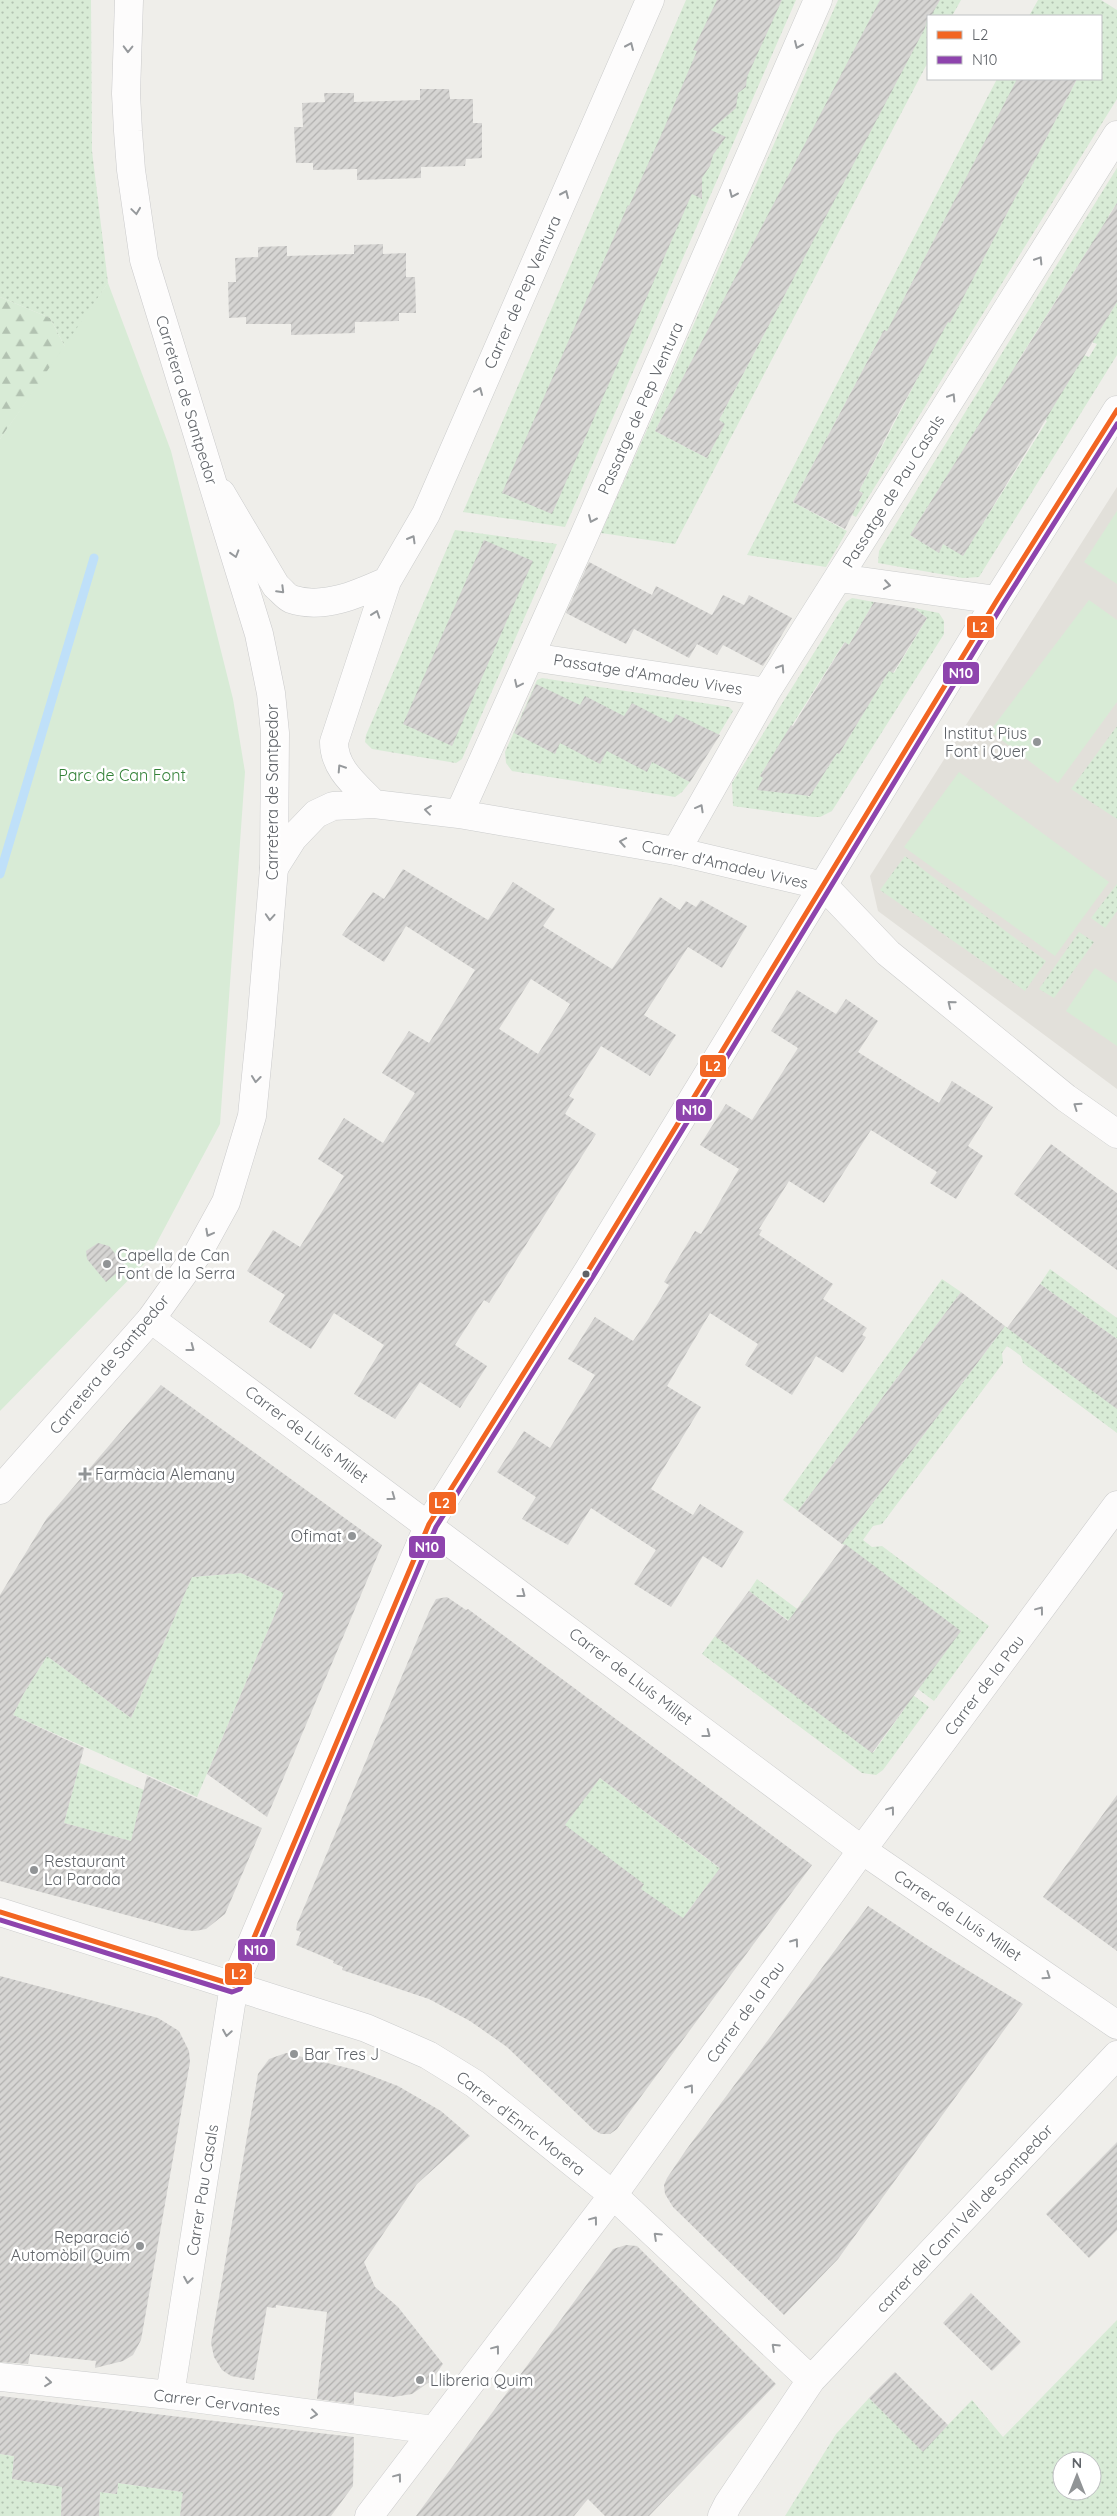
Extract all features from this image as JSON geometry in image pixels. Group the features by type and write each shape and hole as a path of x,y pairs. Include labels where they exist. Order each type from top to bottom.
{"street":[{"name":"Carretera de Santpedor","path":"6,1479 151,1319 198,1253 226,1202 252,1116 262,1025 274,868 274,733 272,693 259,634 159,312 140,236 131,170 126,94 129,0"},
{"name":"Carrer de Pep Ventura","path":"374,804 341,770 334,756 334,742 387,581 426,514 650,0"},
{"name":"Passatge de Pep Ventura","path":"459,814 531,657 818,0"},
{"name":"Passatge de Pau Casals","path":"676,851 766,692 1117,135"},
{"name":"Carrer Pau Casals","path":"170,2395 234,1985 429,1524 588,1271 997,600 1117,410"},
{"path":"210,474 276,586 290,598 310,602 329,602 387,581"},
{"path":"838,578 997,600"},
{"name":"Passatge d'Amadeu Vives","path":"531,657 766,692"},
{"name":"Carrer d'Amadeu Vives","path":"274,868 298,832 316,814 333,806 374,804 459,814 676,851 824,886 888,953 1066,1098 1117,1134"},
{"name":"Carrer de Lluís Millet","path":"151,1319 429,1524 862,1850 1117,2025"},
{"name":"Carrer de la Pau","path":"369,2516 613,2195 862,1850 1117,1505"},
{"name":"Carrer d'Enric Morera","path":"0,1912 366,2028 428,2055 475,2084 613,2195 811,2380"},
{"name":"carrer del Camí Vell de Santpedor","path":"811,2380 1117,2055"},
{"name":"Carrer Cervantes","path":"0,2377 170,2395 434,2430"},
{"path":"722,2516 728,2504 811,2380"}],"shaded area":[{"name":"Institut Pius Font i Quer","path":"1117,487 1117,1089 878,911 870,876"}],"green space":[{"path":"0,0 91,0 92,151 108,283 65,347 50,318 0,297"},
{"path":"686,0 796,0 565,527 463,512"},
{"path":"838,0 961,0 953,15 927,15 927,64 675,544 601,533","holes":["792,281 719,420 724,424 707,458 655,431 725,298"]},
{"path":"1038,0 1101,0 1117,10 1117,99 856,517 852,515 863,493 859,491 930,354 884,330 793,502 847,531 826,567 747,555 996,80 1017,80 904,298 950,322 1076,80 1102,80 1102,15 1030,15"},
{"path":"1117,168 1117,203 1109,215 1117,221 1087,251 1018,361 1063,389 1084,355 1089,357 1097,344 1092,342 1117,302 1117,355 979,577 963,578 878,563 879,551","holes":["1000,392 1047,421 963,555 943,544 938,552 910,535"]},
{"name":"Parc de Can Font","path":"108,283 171,451 233,699 245,772 220,1124 147,1261 0,1411 0,439"},
{"path":"0,297 50,318 65,347 0,439"},
{"path":"1117,511 1117,584 1084,562"},
{"path":"455,530 557,544 462,759 456,763 372,749 365,742 366,735"},
{"path":"852,598 874,602 849,645 844,643 760,776 796,788 809,797 837,753 839,754 889,670 894,673 927,618 914,608 939,613 944,621 944,634 832,811 820,817 813,817 733,806 732,783 846,602"},
{"path":"1089,600 1117,620 1117,702 1058,783 990,731"},
{"path":"542,678 729,707 733,711 690,782 675,797 512,771 506,763 505,752 537,680"},
{"path":"1117,726 1117,819 1071,789"},
{"path":"959,772 1109,882 1055,956 904,847"},
{"path":"905,856 1046,961 1025,991 880,890"},
{"path":"1117,884 1117,911 1105,928 1091,918"},
{"path":"1079,932 1094,942 1054,998 1039,989"},
{"path":"1095,968 1117,983 1117,1046 1066,1011"},
{"path":"1050,1269 1117,1318 1117,1339 1040,1284"},
{"path":"942,1279 961,1292 798,1511 783,1500"},
{"path":"1005,1326 1117,1407 1117,1433 1023,1363 1021,1356 1007,1346 1002,1353 1003,1363 882,1524 873,1526 863,1540 872,1547 882,1546 989,1626 934,1701 801,1602 812,1589 908,1661 845,1545 842,1544"},
{"path":"241,1573 284,1593 197,1797 13,1715 47,1656 131,1718 192,1577"},
{"path":"757,1579 929,1707 883,1770 876,1775 862,1773 702,1654 715,1636 873,1753 905,1708 749,1591"},
{"path":"80,1763 144,1790 131,1841 64,1823"},
{"path":"560,1770 590,1791 600,1778 726,1873 708,1884 683,1918 664,1919 565,1825"},
{"path":"1117,2320 1117,2516 785,2516 836,2434 869,2398 923,2451 972,2400 1003,2437"},
{"path":"0,2454 14,2456 12,2479 62,2486 61,2516 0,2516"},
{"path":"118,2483 183,2492 180,2516 99,2516 100,2492 117,2494"}],"building":[{"path":"717,0 782,0 747,77 746,87 738,93 736,108 711,130 726,137 713,155 710,166 702,178 702,199 692,194 691,196 552,514 502,493 628,205 662,133 697,51 693,50"},
{"path":"880,0 940,0 932,15 927,15 925,28 719,420 725,424 707,458 655,431"},
{"path":"1016,80 1076,80 950,323 948,322 892,425 859,491 863,493 845,529 793,502 884,330 887,331"},
{"path":"420,89 449,89 450,99 473,99 473,123 482,123 482,158 466,159 465,166 421,167 421,178 357,180 357,169 313,170 313,163 296,163 294,127 303,127 302,103 325,102 324,93 354,93 354,102 420,100"},
{"path":"1117,203 1117,302 963,556 943,544 939,553 910,535"},
{"path":"383,244 383,254 406,253 406,277 415,277 416,313 399,313 399,321 355,322 355,333 291,335 291,324 246,324 246,317 229,318 228,282 236,282 235,258 258,257 258,247 287,246 287,256 354,254 354,245"},
{"path":"484,540 533,561 452,746 403,724"},
{"path":"589,562 652,595 656,586 712,615 723,595 744,605 749,595 792,618 763,666 723,645 717,655 697,644 689,658 634,629 626,644 566,613"},
{"path":"874,602 914,608 927,618 893,673 889,671 839,754 837,753 810,796 757,790 763,778 760,776 791,725 793,726 845,642 849,645"},
{"path":"536,684 580,705 585,696 624,716 632,703 671,723 676,714 720,735 690,782 652,762 647,772 607,751 600,764 560,743 555,754 514,733"},
{"path":"403,869 488,920 513,882 555,909 543,926 612,969 660,897 680,910 686,901 696,907 701,900 747,926 722,968 688,947 644,1015 676,1035 650,1076 601,1046 569,1096 574,1099 565,1114 596,1134 489,1303 484,1300 455,1345 487,1366 460,1408 420,1382 395,1419 354,1394 384,1345 334,1313 311,1349 269,1322 285,1295 247,1271 273,1230 300,1247 344,1176 318,1159 344,1118 383,1143 415,1093 382,1073 409,1031 429,1043 475,970 406,926 384,962 342,935 373,892 384,899","holes":["531,979 570,1004 538,1054 499,1029"]},
{"path":"797,990 836,1014 846,999 878,1021 858,1052 939,1103 952,1081 993,1107 968,1146 983,1156 956,1199 930,1183 937,1172 871,1130 824,1203 789,1181 759,1229 762,1230 759,1235 833,1284 823,1299 867,1328 862,1335 866,1337 843,1373 816,1356 792,1395 745,1365 758,1344 710,1313 667,1386 701,1407 651,1489 693,1515 700,1504 744,1532 722,1568 703,1556 671,1607 634,1584 656,1550 591,1508 568,1545 522,1519 536,1497 497,1472 524,1431 550,1448 595,1375 568,1359 595,1317 633,1341 649,1318 669,1285 664,1282 695,1231 701,1234 739,1169 700,1145 726,1104 752,1120 798,1048 771,1031"},
{"path":"1051,1144 1117,1193 1117,1270 1014,1194"},
{"name":"Capella de Can Font de la Serra","path":"98,1243 109,1246 125,1266 106,1282 87,1259 86,1251"},
{"path":"1040,1284 1117,1339 1117,1409 1007,1328"},
{"path":"961,1292 1005,1326 842,1544 798,1511"},
{"path":"161,1385 382,1545 267,1817 207,1774 284,1593 241,1573 192,1577 131,1718 47,1656 13,1715 84,1748 64,1823 131,1841 147,1776 262,1828 225,1914 206,1929 195,1931 182,1930 0,1881 0,1595 47,1518"},
{"path":"845,1544 961,1631 872,1753 715,1636 749,1591 788,1621"},
{"path":"447,1597 466,1610 468,1609 812,1865 617,2129 610,2134 601,2134 594,2130 507,2047 470,2021 429,1999 342,1970 343,1967 333,1963 334,1961 296,1945 301,1932 296,1930 297,1924 436,1599","holes":["600,1778 720,1868 683,1918 641,1889 644,1884 565,1825"]},
{"path":"1117,1795 1117,1951 1043,1897"},
{"path":"868,1906 928,1946 1023,2004 838,2259 784,2315 673,2207 665,2194 664,2185 686,2150"},
{"path":"0,1976 158,2018 179,2031 189,2051 190,2062 141,2340 133,2355 123,2361 95,2368 96,2361 30,2354 28,2364 0,2362"},
{"path":"286,2053 356,2070 398,2086 441,2111 470,2136 417,2184 364,2262 375,2287 398,2307 443,2364 431,2381 412,2394 393,2397 354,2392 354,2404 317,2399 327,2312 276,2305 276,2308 267,2307 254,2380 231,2376 222,2370 214,2357 211,2343 258,2074 269,2059"},
{"path":"1117,2142 1117,2230 1089,2258 1046,2214"},
{"path":"626,2245 637,2246 776,2384 649,2516 605,2516 588,2499 574,2516 416,2516 613,2249"},
{"path":"971,2293 1021,2342 992,2371 943,2323"},
{"path":"895,2372 948,2425 923,2452 869,2398"},
{"path":"0,2396 354,2437 353,2486 331,2516 180,2516 183,2492 118,2483 117,2494 100,2492 99,2516 61,2516 62,2487 12,2479 14,2456 0,2454"}],"waterway":[{"path":"0,874 94,558"}],"transit line":[{"name":"L2","path":"0,1912 234,1985 429,1524 588,1271 997,600 1117,410"},
{"name":"N10","path":"0,1920 232,1992 240,1989 436,1527 594,1275 1003,604 1117,424"}],"place":[{"name":"Institut Pius Font i Quer","path":"1037,742"},
{"name":"Capella de Can Font de la Serra","path":"107,1264"},
{"name":"Farmàcia Alemany","path":"85,1474"},
{"name":"Ofimat","path":"352,1536"},
{"name":"Restaurant La Parada","path":"34,1870"},
{"name":"Bar Tres J","path":"294,2054"},
{"name":"Reparació Automòbil Quim","path":"140,2246"},
{"name":"Llibreria Quim","path":"420,2380"}]}
